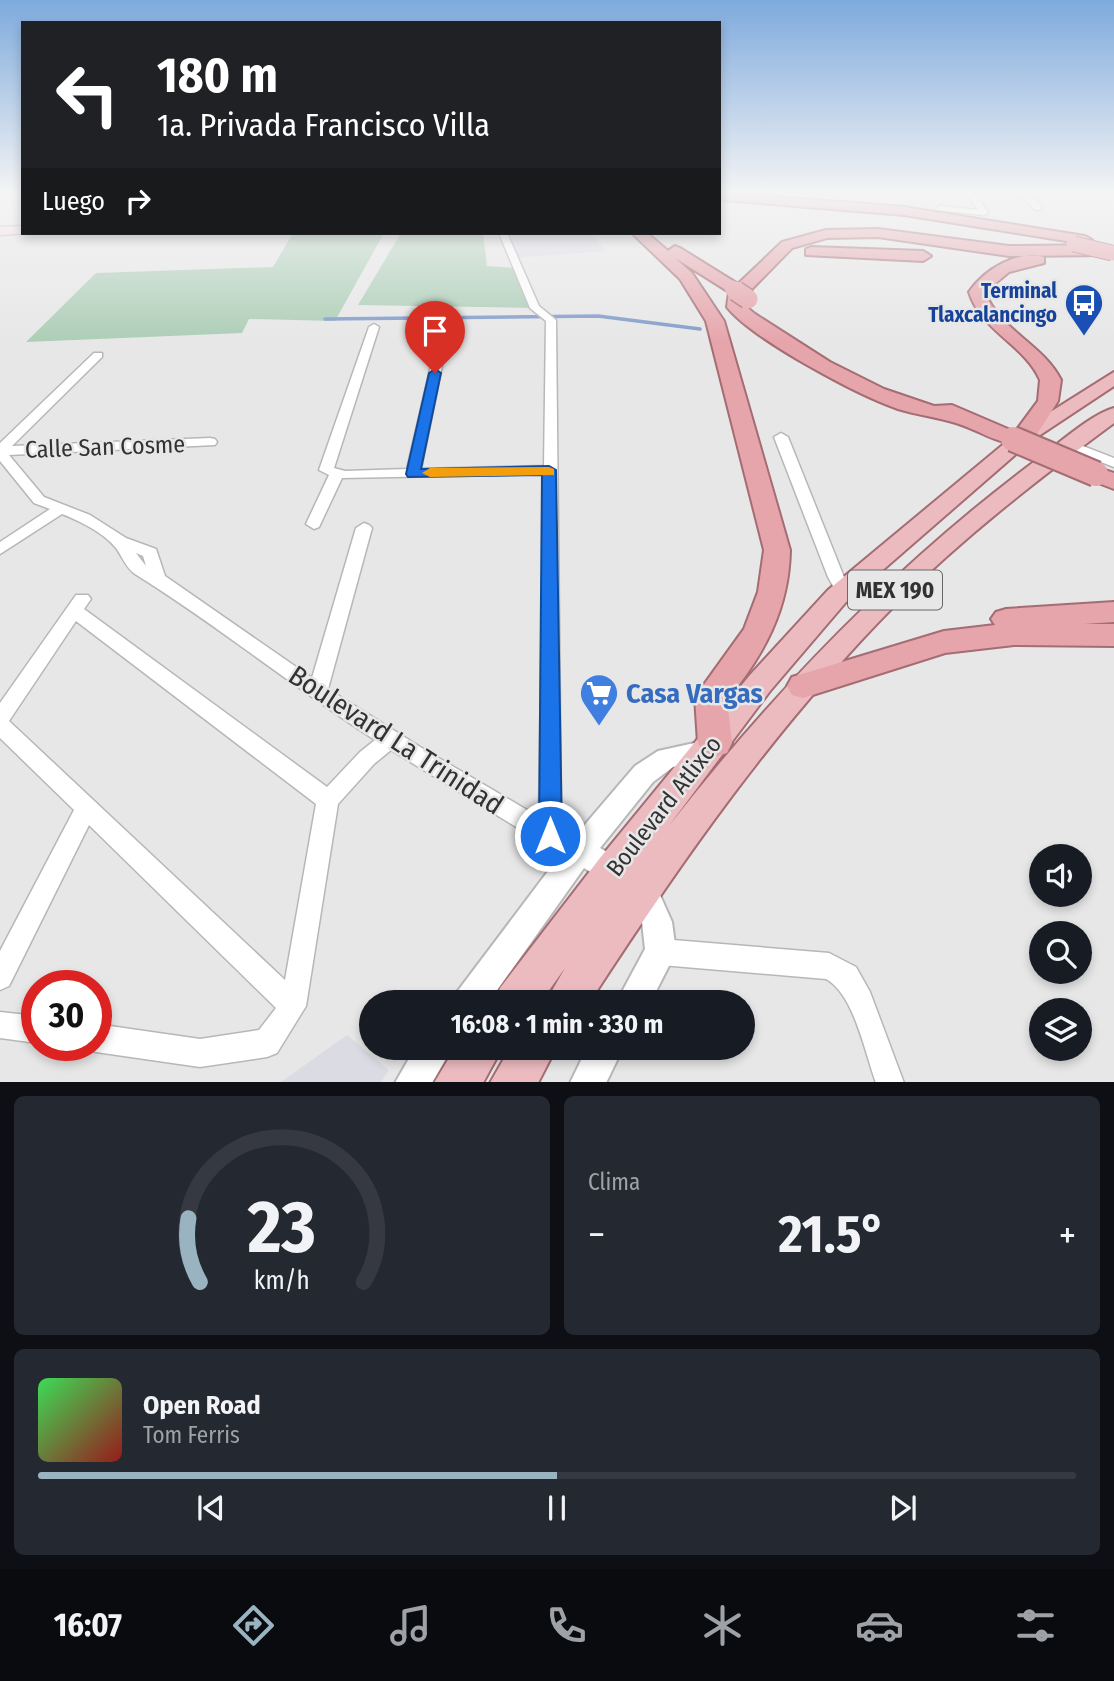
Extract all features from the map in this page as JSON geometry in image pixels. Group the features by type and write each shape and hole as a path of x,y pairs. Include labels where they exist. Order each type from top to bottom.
{"highway":[{"path":"650,243 690,282 715,321 777,550 775,586 764,623 753,643 711,697 712,747"},
{"path":"663,243 865,371 992,431 1108,473"},
{"path":"792,243 735,296 734,303 741,312 782,341 894,401 928,414 960,417"},
{"path":"954,243 1009,251 1114,253"},
{"path":"1071,243 1114,253"},
{"path":"1071,243 1114,253"},
{"path":"769,262 797,254 828,250 1033,260 1114,253"},
{"path":"1024,437 1050,398 1051,378 1043,365 985,309 977,292 982,284 998,272 1033,260"},
{"path":"806,682 865,653 952,628 1038,616 1114,612"},
{"path":"806,682 924,646 978,636 1114,635"}],"main road":[{"name":"Boulevard Atlixco","path":"524,990 612,870 760,683 844,590 1024,437 1109,385"},
{"name":"Boulevard Atlixco","path":"612,870 708,799 806,682 887,597 1029,473 1114,414"},
{"name":"MEX 190","path":"570,990 612,870"},
{"path":"457,1082 472,1060"},
{"path":"513,1082 527,1060"}],"street":[{"path":"507,243 535,308 548,317 550,836"},
{"path":"413,474 446,322"},
{"path":"314,524 374,327"},
{"path":"0,451 98,355"},
{"path":"781,437 836,577 844,590"},
{"name":"Calle San Cosme","path":"0,451 210,442"},
{"path":"1070,445 1108,473"},
{"name":"Boulevard La Trinidad","path":"0,451 39,500 85,518 120,542 137,568 158,579 391,739 503,810 612,870"},
{"path":"331,472 413,474 456,470 549,470"},
{"path":"0,548 59,510"},
{"path":"318,690 364,528"},
{"path":"0,718 78,605 328,800"},
{"path":"0,725 293,1006"},
{"path":"112,1040 200,1053 267,1043 293,1006 328,800 366,758 391,739"},
{"path":"482,990 612,870 626,793 667,758 712,747"},
{"path":"0,977 86,809"},
{"path":"612,870 657,922 661,952 639,990"},
{"path":"661,952 829,966 847,976 857,992 890,1082"},
{"path":"0,1025 21,1028"},
{"path":"413,1082 427,1060"},
{"path":"588,1082 599,1060"}],"shaded area":[{"path":"507,243 600,243 606,251 512,258"},
{"path":"347,1035 359,1045 359,1060 377,1060 389,1070 381,1082 281,1082"}],"green space":[{"path":"287,243 378,243 335,321 249,319 242,333 26,342 96,273 273,267"},
{"path":"395,243 484,243 487,266 517,268 535,308 358,305"}],"waterway":[{"path":"325,319 598,316 700,329"}],"slow traffic":[{"path":"430,473 456,470 549,472"}],"place":[{"name":"Terminal Tlaxcalancingo","path":"1084,337"},
{"name":"Casa Vargas","path":"599,727"}],"route":[{"path":"435,373 413,474 456,470 549,470 550,836"}]}
